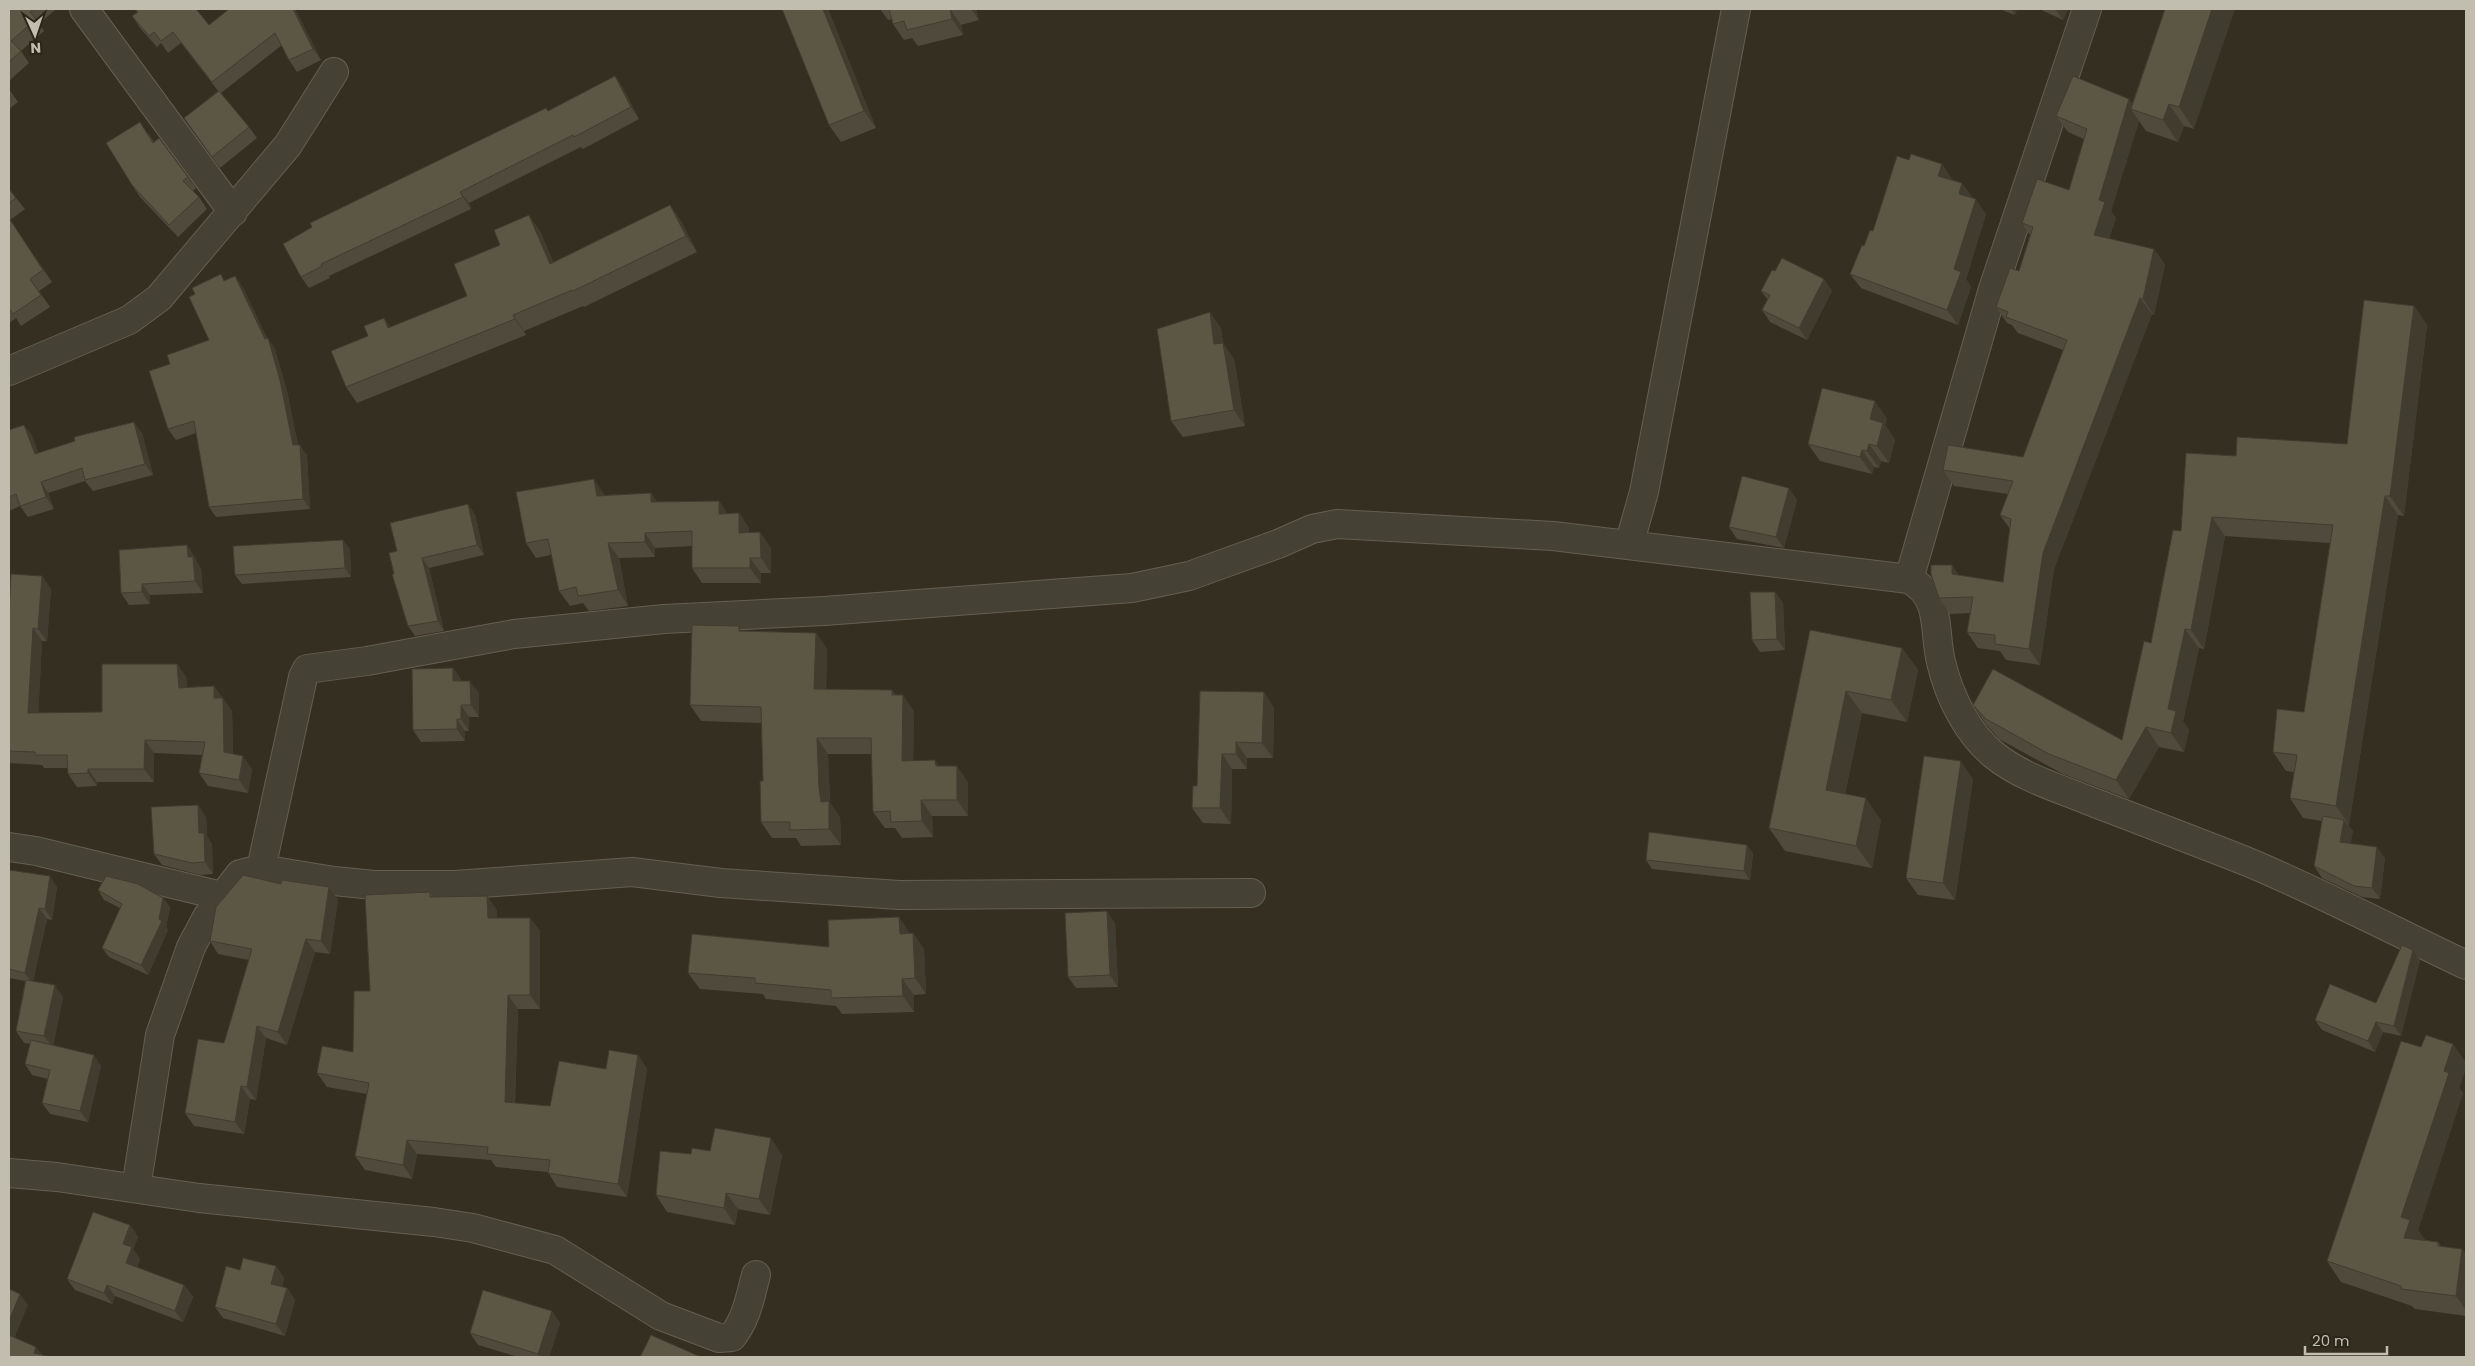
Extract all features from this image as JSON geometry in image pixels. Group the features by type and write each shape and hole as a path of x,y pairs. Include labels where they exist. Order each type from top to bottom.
{"street":[{"path":"84,9 233,212"},
{"path":"1629,545 1644,492 1736,9"},
{"path":"1910,579 1993,289 2087,9"},
{"path":"9,371 129,320 159,298 288,145 334,72"},
{"path":"261,869 303,677 307,669 310,668 367,661 514,634 664,619 824,611 1132,588 1190,576 1278,544 1312,529 1337,524 1553,536 1910,579 1926,590 1933,607 1940,661 1955,700 1977,740 1996,757 2017,770 2068,792 2249,863 2466,965"},
{"path":"9,847 45,853 222,896"},
{"path":"136,1188 160,1036 191,947 222,896 240,874 261,869 334,881 374,885 455,885 647,872 721,883 899,895 1251,893"},
{"path":"9,1174 57,1177 199,1198 434,1222 473,1228 555,1250 661,1316 719,1338 732,1337 741,1326 748,1309 756,1275"}],"building":[{"path":"9,9 34,9 30,12 36,19 11,41 21,51 9,62"},
{"path":"135,9 196,9 209,25 229,9 293,9 313,49 289,60 275,33 212,82 173,32 161,41 154,32 149,36 132,16 138,12"},
{"path":"782,9 823,9 864,111 829,125"},
{"path":"889,9 950,9 952,19 907,30 904,21 893,24"},
{"path":"2165,9 2212,9 2179,107 2169,104 2163,120 2131,109"},
{"path":"615,76 631,107 460,192 463,197 321,264 322,266 301,277 283,244 312,227 310,223 546,108 548,111"},
{"path":"2073,76 2129,99 2099,200 2105,202 2094,235 2154,249 2143,299 2140,298 2043,553 2029,649 1995,644 1995,635 1967,632 1973,597 1939,598 1931,574 1931,565 1952,565 1952,574 2003,582 2011,519 2000,515 2013,481 1943,470 1948,445 2023,457 2067,340 2006,317 2008,312 1996,307 2010,268 2019,271 2033,227 2022,223 2037,179 2069,190 2087,129 2056,116"},
{"path":"219,91 249,127 212,157 184,118"},
{"path":"140,122 153,143 159,138 188,177 183,181 199,197 169,225 132,185 106,143"},
{"path":"1911,154 1942,164 1938,176 1962,183 1959,194 1976,199 1954,269 1961,272 1947,310 1850,274 1870,230 1873,231 1897,156 1909,160"},
{"path":"9,189 16,198 9,203"},
{"path":"670,205 686,236 573,291 513,315 515,319 346,387 331,351 368,336 364,326 384,318 388,328 467,296 454,264 500,245 494,230 529,215 550,264"},
{"path":"9,218 43,270 30,279 41,295 13,314 9,308"},
{"path":"1782,258 1824,279 1799,328 1762,310 1770,295 1761,291 1772,270 1775,271"},
{"path":"221,274 224,281 235,276 265,339 268,338 280,380 293,445 300,445 303,499 209,507 194,421 168,429 149,371 170,364 167,355 209,340 189,297 195,294 192,288"},
{"path":"2364,300 2414,306 2390,496 2385,496 2336,806 2290,798 2297,755 2273,752 2277,709 2304,712 2333,525 2212,517 2191,630 2185,629 2168,709 2176,711 2171,733 2146,727 2116,780 2049,754 1986,719 1973,705 1993,669 2122,740 2144,641 2151,643 2173,530 2181,531 2186,453 2236,456 2237,437 2347,444"},
{"path":"1210,312 1214,344 1223,343 1234,410 1171,421 1157,329"},
{"path":"1822,388 1875,401 1870,419 1883,423 1877,446 1869,444 1867,451 1862,450 1860,457 1808,444"},
{"path":"134,422 145,464 85,480 82,468 41,482 46,497 20,506 16,494 9,497 9,430 24,425 35,454 75,441 74,437"},
{"path":"1742,476 1789,488 1776,537 1729,527"},
{"path":"594,479 597,496 651,493 651,502 719,501 719,514 739,513 739,533 760,532 761,558 750,558 750,568 692,568 692,531 645,533 645,542 608,543 618,590 578,596 576,587 559,591 548,539 526,543 516,492"},
{"path":"468,504 477,545 422,558 438,621 408,626 392,574 394,574 389,553 397,551 390,523"},
{"path":"343,540 345,568 235,575 233,546"},
{"path":"187,545 188,557 193,557 195,581 142,584 142,592 121,593 119,550"},
{"path":"11,574 42,576 38,629 33,628 28,713 102,712 102,664 177,664 179,688 214,686 214,698 223,698 224,752 243,756 239,780 199,773 205,742 145,740 144,769 88,769 88,773 68,774 67,755 35,755 35,752 9,751 9,612"},
{"path":"1750,592 1775,592 1777,639 1752,640"},
{"path":"692,625 739,626 739,631 816,633 814,689 892,690 892,695 903,695 902,761 935,760 936,766 957,766 957,800 921,800 922,821 891,822 890,811 873,812 871,738 817,738 819,787 821,802 829,801 829,829 790,830 790,822 761,822 760,781 763,781 761,707 690,705"},
{"path":"1810,630 1902,648 1891,700 1846,691 1826,790 1866,798 1856,846 1769,828"},
{"path":"453,668 453,681 470,681 471,705 461,705 461,719 457,719 457,729 413,730 412,669"},
{"path":"1200,691 1264,692 1262,743 1236,742 1236,754 1222,754 1220,808 1192,808 1193,786 1197,786"},
{"path":"1924,756 1961,761 1943,883 1906,878"},
{"path":"198,805 199,833 204,833 205,862 192,863 154,854 151,807"},
{"path":"2323,816 2344,820 2340,842 2377,847 2372,888 2354,886 2314,866"},
{"path":"1649,832 1747,845 1744,871 1646,860"},
{"path":"9,870 50,876 45,909 39,908 25,973 9,969"},
{"path":"243,875 281,884 282,880 329,887 321,941 306,939 278,1032 257,1026 247,1087 241,1086 235,1122 185,1113 198,1039 224,1043 252,949 210,941 216,907"},
{"path":"106,876 138,884 163,898 159,919 162,921 141,965 102,948 122,904 98,890"},
{"path":"430,892 430,897 487,896 488,918 530,918 530,995 508,995 505,1102 550,1106 559,1061 606,1069 609,1050 638,1055 618,1184 548,1173 550,1160 487,1154 488,1147 407,1140 403,1165 355,1156 369,1083 317,1073 322,1046 353,1052 354,991 370,991 365,895"},
{"path":"1107,911 1110,975 1068,977 1065,913"},
{"path":"899,917 900,934 913,933 915,978 902,979 903,996 831,998 831,990 755,983 755,978 688,973 692,934 829,947 828,920"},
{"path":"2402,945 2413,950 2394,1026 2376,1022 2368,1041 2315,1020 2330,984 2376,1003"},
{"path":"26,980 55,985 44,1036 16,1031"},
{"path":"2426,1035 2453,1044 2444,1071 2449,1073 2401,1217 2410,1220 2404,1238 2438,1242 2438,1246 2462,1249 2456,1296 2401,1289 2401,1286 2327,1261 2401,1041 2421,1047"},
{"path":"31,1040 94,1055 80,1111 42,1103 50,1070 25,1064"},
{"path":"715,1128 771,1138 759,1199 726,1193 724,1208 656,1195 660,1151 691,1154 692,1148 710,1151"},
{"path":"93,1212 130,1225 123,1244 132,1247 126,1263 184,1285 175,1311 107,1285 104,1293 67,1279"},
{"path":"243,1258 276,1266 271,1284 287,1288 276,1324 215,1307 226,1266 240,1270"},
{"path":"9,1289 20,1294 9,1321"},
{"path":"483,1290 552,1311 538,1354 470,1333"},
{"path":"9,1335 36,1347 34,1353 51,1357 9,1357"},
{"path":"651,1335 701,1357 640,1357"}]}
